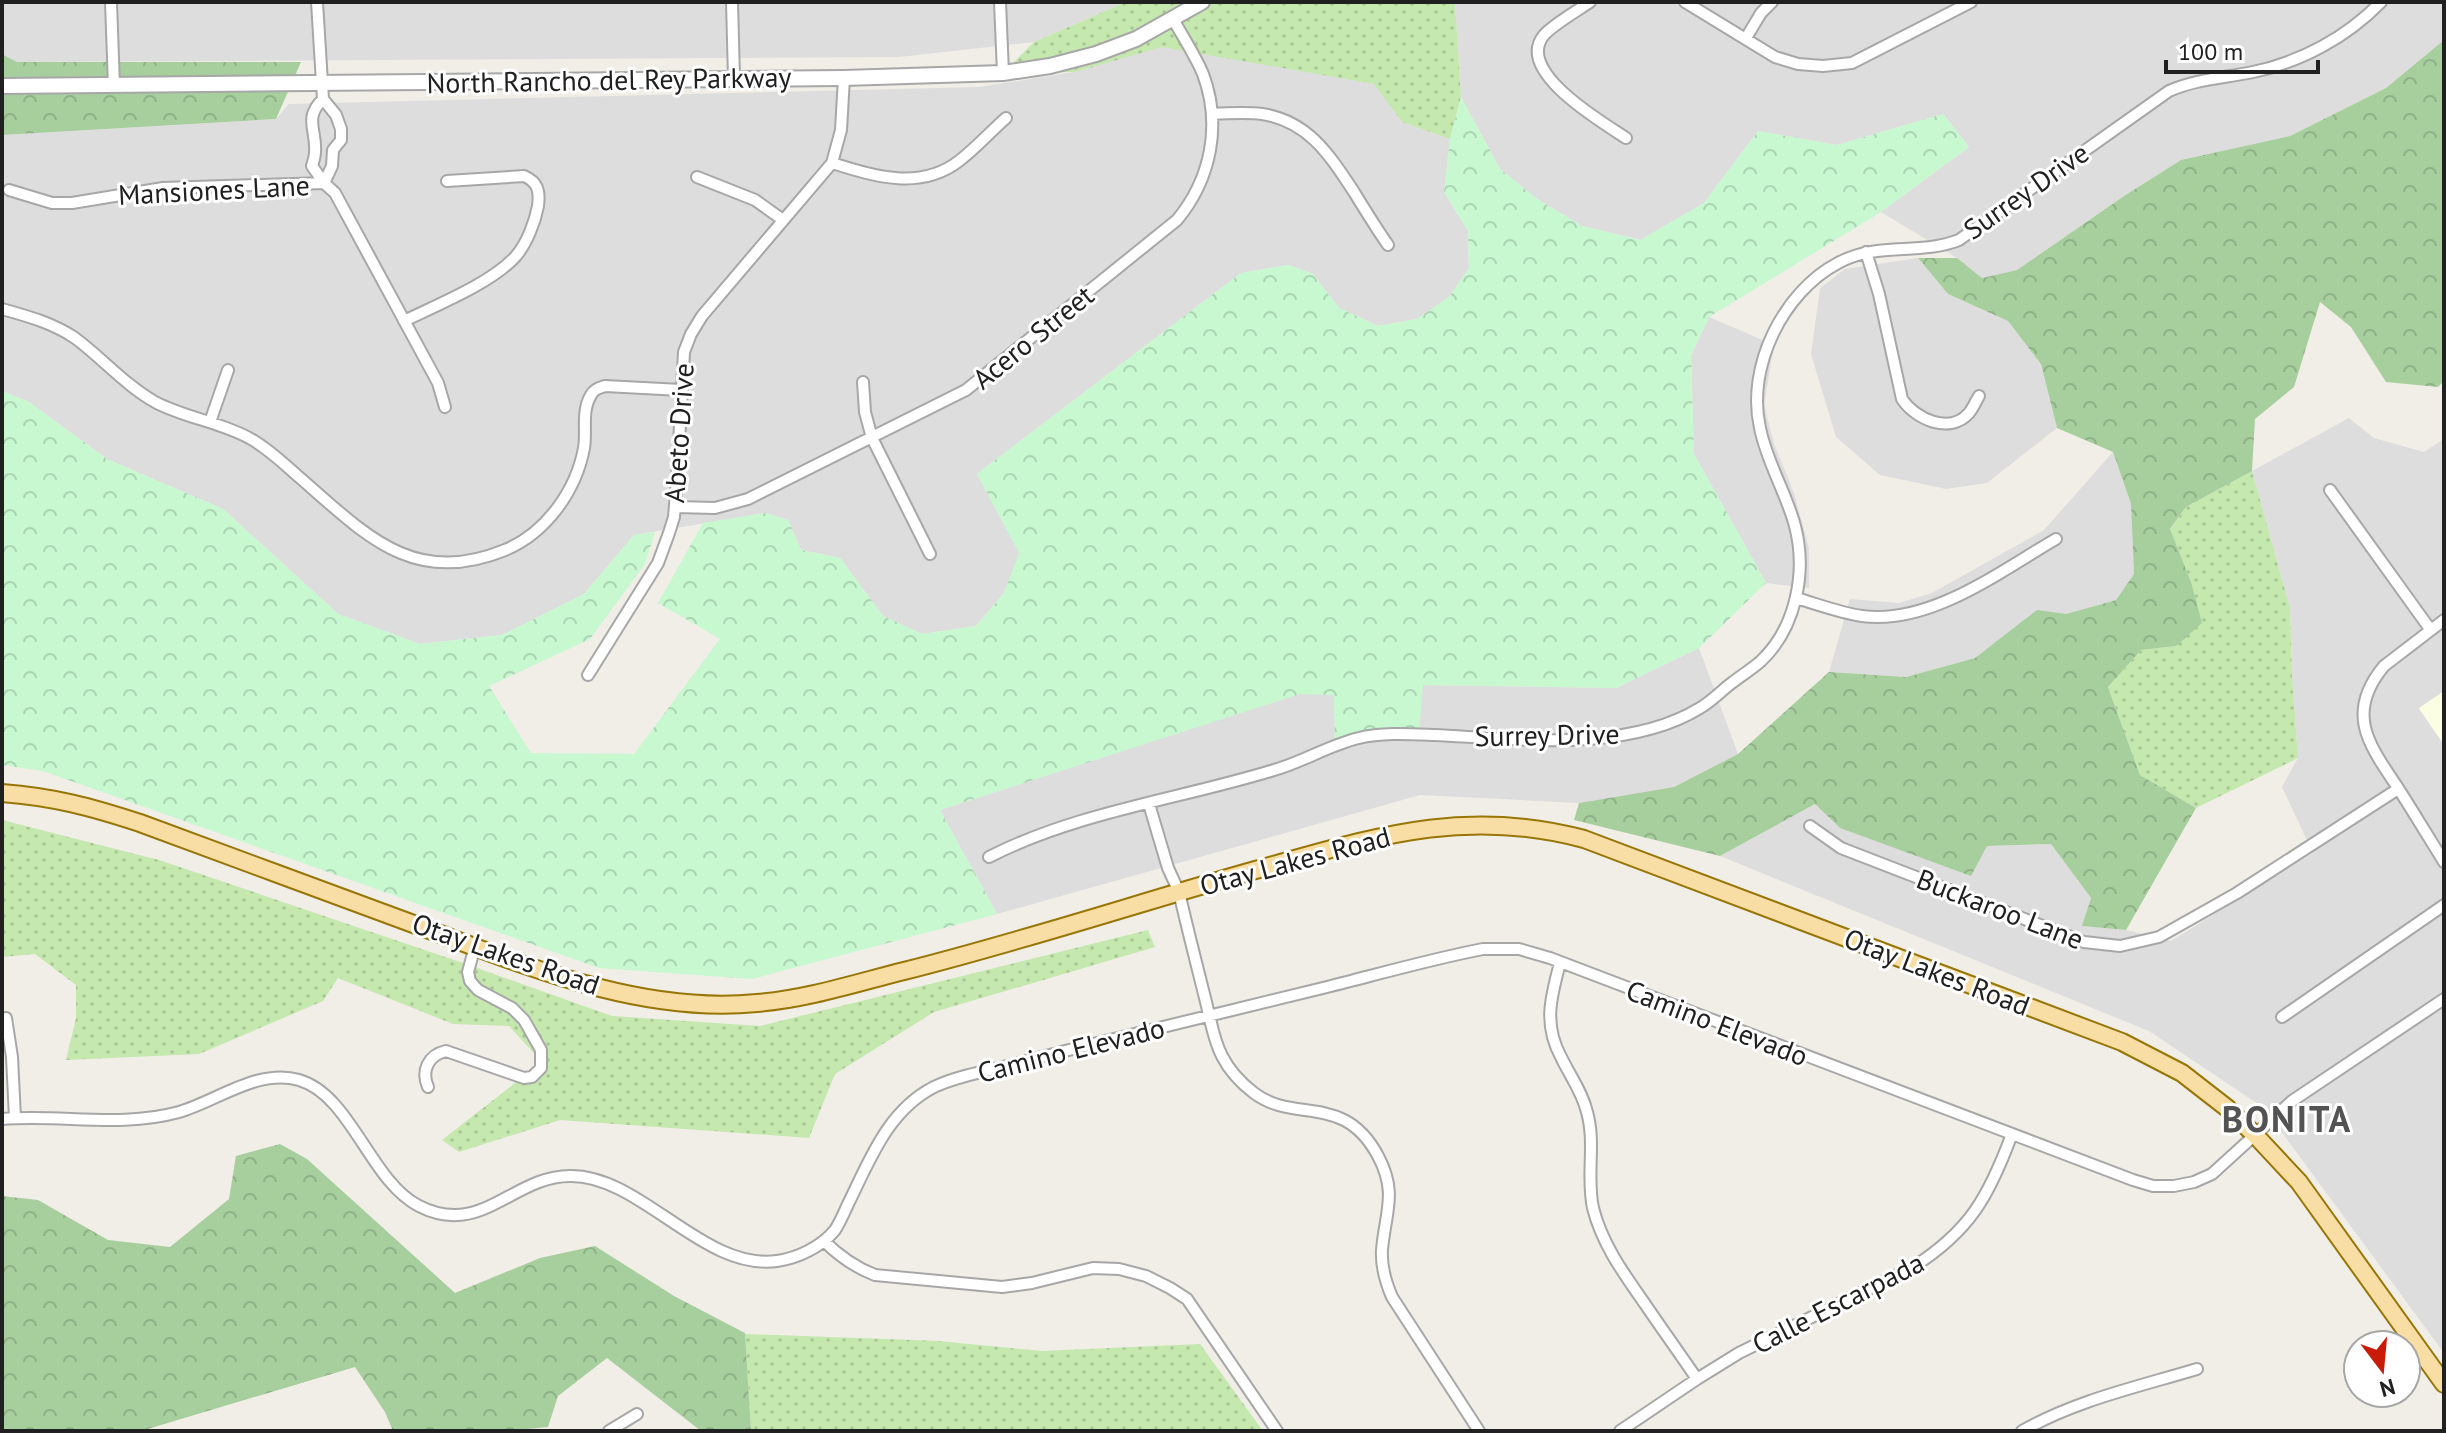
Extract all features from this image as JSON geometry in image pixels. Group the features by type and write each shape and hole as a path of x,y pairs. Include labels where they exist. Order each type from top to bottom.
{"main road":[{"name":"Otay Lakes Road","path":"2,793 83,804 573,982 664,1001 697,1004 755,1004 805,996 939,962 1297,859 1417,829 1485,824 1525,826 1564,833 2122,1042 2182,1073 2227,1108 2299,1182 2444,1384"}],"street":[{"path":"111,2 114,86"},
{"path":"317,2 322,92 341,129 341,140 333,150 332,166 324,183"},
{"path":"732,2 734,78"},
{"path":"1000,2 1003,73"},
{"name":"North Rancho del Rey Parkway","path":"2,86 322,92 734,78 1003,73 1050,66 1096,54 1136,39 1202,2"},
{"path":"1590,2 1544,35 1537,49 1538,58 1554,83 1571,101 1626,138"},
{"path":"1685,2 1775,57 1798,64 1823,66 1852,63 1971,2"},
{"path":"1746,38 1761,13 1772,2"},
{"name":"Surrey Drive","path":"989,857 1058,828 1274,770 1359,737 1418,734 1606,739 1659,727 1700,708 1760,662 1782,632 1796,598 1800,569 1798,540 1790,508 1770,465 1759,425 1758,398 1760,374 1775,329 1795,297 1826,270 1866,252 1930,247 1959,240 2169,91 2201,80 2262,70 2293,60 2337,38 2381,2"},
{"name":"Acero Street","path":"675,507 715,508 748,499 966,390 1177,220 1194,197 1205,172 1211,149 1212,114 1203,74 1173,19"},
{"name":"Abeto Drive","path":"588,675 658,563 669,533 675,507 684,352 691,334 702,316 832,163 841,130 844,78"},
{"path":"322,92 311,120 316,150 312,166 335,193 438,383 445,407"},
{"path":"1212,114 1273,116 1312,136 1326,150 1388,245"},
{"path":"832,163 884,178 907,180 927,177 957,163 1006,118"},
{"path":"316,150 333,150"},
{"path":"404,321 462,292 508,264 523,246 536,215 539,194 529,178 518,175 447,181"},
{"path":"697,177 755,200 783,220"},
{"name":"Mansiones Lane","path":"9,190 52,203 72,203 163,188 324,183"},
{"path":"1866,252 1905,405 1928,421 1952,422 1969,413 1979,396"},
{"path":"2,309 62,330 155,402 251,439 375,542 410,557 437,562 478,559 515,545 544,524 557,508 579,468 587,407 595,389 605,386 681,390"},
{"path":"210,422 228,370"},
{"path":"863,382 865,412 872,438 930,554"},
{"path":"2330,490 2430,629"},
{"path":"1796,598 1860,616 1913,613 1940,605 2056,539"},
{"path":"2444,620 2384,666 2370,688 2364,722 2370,745 2444,862"},
{"name":"Buckaroo Lane","path":"1810,826 1841,848 2084,942 2120,946 2146,942 2171,931 2237,893 2398,789"},
{"path":"1149,804 1168,868 1179,892 1220,1053 1238,1079 1263,1099 1325,1112 1349,1122 1372,1146 1383,1166 1389,1189 1390,1212 1382,1250 1387,1286 1479,1431"},
{"path":"2282,1017 2444,905"},
{"path":"428,1087 425,1078 427,1064 437,1053 446,1051 524,1078 532,1077 541,1068 541,1050 524,1020 512,1008 478,990 470,981 468,972 475,946"},
{"name":"Camino Elevado","path":"2,1119 83,1121 148,1118 180,1111 260,1080 295,1078 314,1086 329,1098 400,1193 432,1211 453,1215 475,1213 539,1182 560,1176 582,1176 610,1184 717,1248 743,1260 764,1262 805,1253 824,1241 840,1222 889,1126 911,1102 931,1088 963,1077 1483,949 1519,949 1560,963 2133,1180 2163,1186 2184,1184 2212,1174 2292,1101 2444,999"},
{"path":"1560,963 1549,1006 1551,1029 1561,1058 1576,1081 1588,1113 1592,1147 1589,1189 1599,1228 1630,1281 1697,1379"},
{"path":"6,1018 12,1057 15,1118"},
{"name":"Calle Escarpada","path":"1620,1431 1739,1353 1913,1267 1938,1250 1963,1226 1984,1198 1995,1179 2012,1134"},
{"path":"824,1241 841,1258 875,1275 1002,1287 1105,1268 1132,1272 1158,1281 1187,1299 1277,1431"},
{"path":"2022,1431 2100,1396 2197,1369"},
{"path":"609,1431 637,1414"}],"shaded area":[{"path":"2,2 1126,2 1034,42 899,57 17,62 2,54"},
{"path":"1455,2 2444,2 2444,40 2386,88 2290,136 2181,160 2017,270 1982,278 1957,258 1881,212 1969,147 1943,114 1837,145 1758,131 1704,203 1641,240 1582,226 1537,199 1500,169 1461,97"},
{"path":"1162,46 1375,84 1402,122 1450,139 1444,192 1468,231 1469,268 1449,297 1417,319 1378,326 1339,308 1313,274 1289,265 1241,273 977,474 1020,553 1004,593 976,626 922,634 883,616 840,558 801,550 788,520 765,513 634,535 584,594 502,635 420,644 338,614 223,509 107,459 29,402 2,391 2,135 276,119 289,104 979,87 1074,72"},
{"path":"1918,258 1948,294 2008,321 2041,364 2057,428 1987,483 1946,489 1880,475 1836,437 1811,354 1820,288 1845,269"},
{"path":"1709,317 1774,345 1764,405 1809,548 1809,588 1766,583 1694,454 1691,355"},
{"path":"2349,418 2374,438 2424,452 2444,439 2444,691 2419,709 2444,745 2444,1353 2264,1108 2149,1031 1720,856 1815,804 1840,828 1987,846 2051,844 2091,898 2083,926 2126,930 2171,941 2313,853 2282,787 2298,758 2290,608 2252,471"},
{"path":"2113,452 2131,504 2134,574 2116,600 2066,614 2037,611 1975,658 1906,677 1829,672 1850,599 1899,603 1932,593 2044,530"},
{"path":"1699,648 1738,754 1674,787 1579,803 1420,795 997,914 940,810 1300,693 1334,695 1335,745 1423,685 1616,688"},
{"path":"2444,691 2444,745 2419,708"}],"green space":[{"path":"1126,2 1455,2 1461,97 1450,139 1402,122 1374,84 1162,47 1075,72 1003,73 1034,42"},
{"path":"2444,40 2444,381 2438,387 2386,382 2351,327 2320,302 2294,387 2255,419 2252,471 2186,507 2170,529 2191,582 2202,623 2176,646 2141,650 2108,687 2140,775 2196,808 2126,930 2082,926 2091,898 2051,844 1987,846 1971,876 1840,828 1815,804 1720,856 1574,820 1579,803 1674,787 1738,754 1829,672 1906,677 1975,658 2037,610 2066,614 2116,600 2134,574 2131,504 2113,452 2057,428 2041,364 2008,321 1948,294 1918,258 1957,258 1982,278 2017,270 2181,160 2290,136 2386,88"},
{"path":"2,54 17,62 301,62 276,119 2,135"},
{"path":"1461,97 1500,169 1537,199 1582,226 1640,240 1704,203 1758,131 1837,145 1943,114 1969,147 1881,212 1709,317 1691,355 1694,454 1766,583 1699,648 1616,688 1423,685 1419,733 1335,746 1334,695 1300,694 940,810 997,914 752,979 599,968 43,771 2,765 2,391 29,402 107,459 223,509 338,614 420,644 502,635 584,594 634,535 655,532 645,564 590,639 489,686 531,753 634,754 720,639 658,603 703,523 765,513 788,520 801,550 840,558 883,616 922,634 976,626 1004,593 1019,553 977,474 1241,273 1288,265 1313,274 1339,308 1378,326 1417,319 1449,297 1469,268 1468,231 1444,192 1450,139"},
{"path":"2252,471 2290,608 2298,758 2196,808 2140,775 2108,687 2141,650 2176,646 2191,582 2170,530 2186,507"},
{"path":"2,820 159,860 612,1016 760,1026 1148,930 1155,947 934,1012 835,1074 809,1138 560,1120 459,1152 442,1140 542,1062 509,1026 453,1024 338,978 323,1001 199,1054 66,1060 76,1018 76,985 35,954 2,957"},
{"path":"280,1144 307,1159 455,1293 540,1258 595,1246 674,1296 745,1333 751,1431 701,1431 607,1358 558,1396 548,1427 507,1431 393,1431 385,1412 355,1367 141,1431 2,1431 2,1196 38,1200 108,1240 170,1247 229,1199 236,1156"},
{"path":"745,1334 939,1341 1042,1351 1200,1344 1263,1431 751,1431"}],"district":[{"name":"BONITA","path":"2287,1119"}]}
